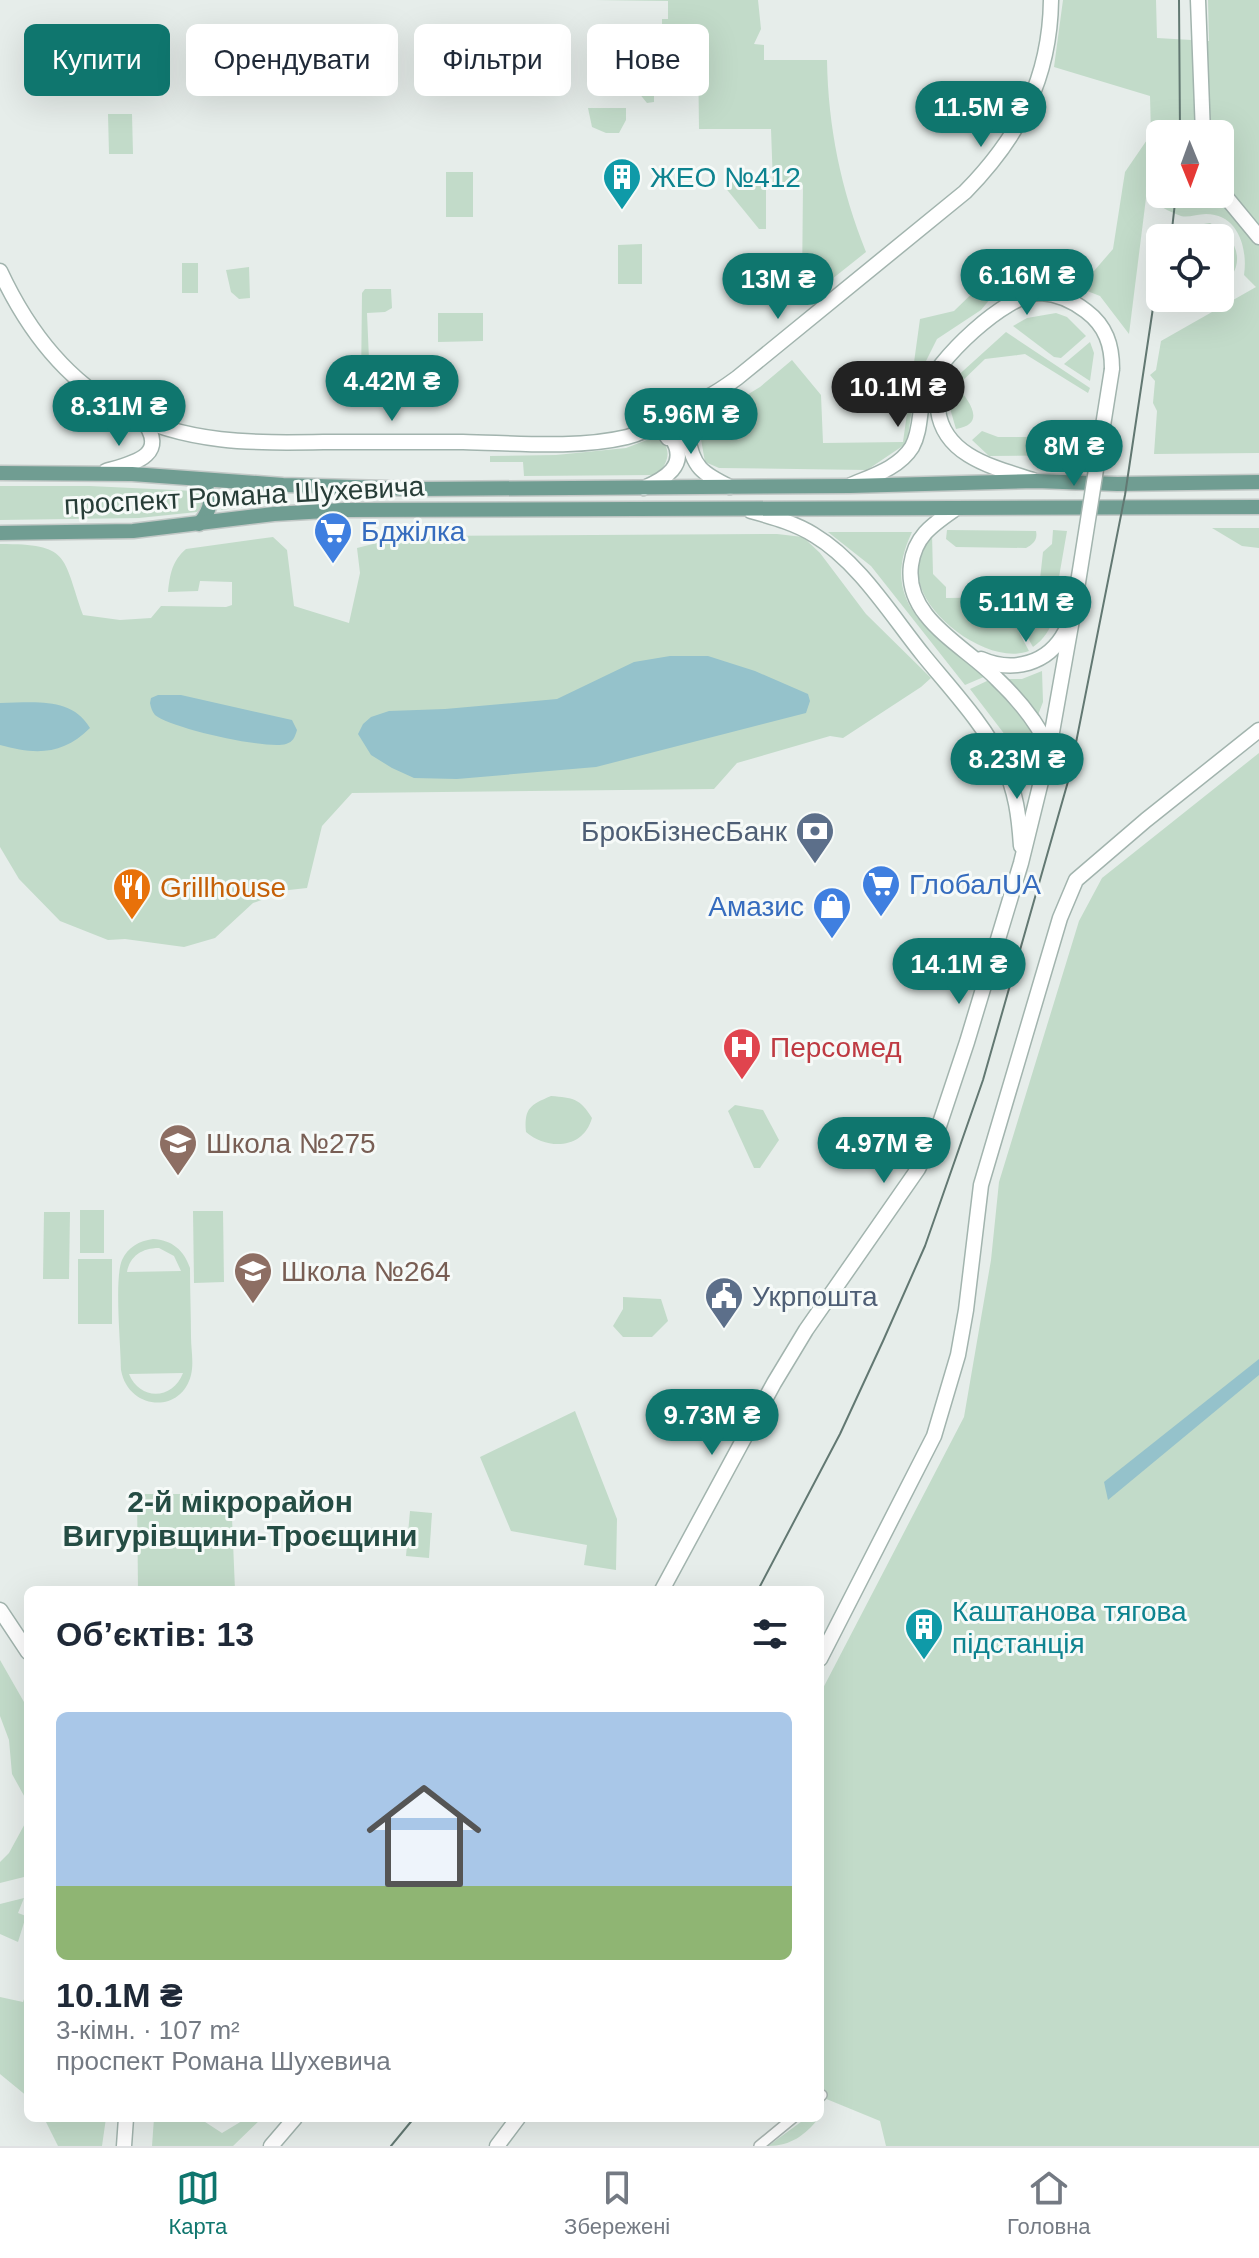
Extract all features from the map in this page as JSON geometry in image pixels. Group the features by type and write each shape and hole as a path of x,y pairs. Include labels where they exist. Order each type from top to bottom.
{"main road":[{"name":"проспект Романа Шухевича","path":"0,473 98,474 346,488 850,486 1036,481 1117,484 1259,482"},
{"path":"190,478 202,484 211,497 206,516 199,524"},
{"name":"проспект Романа Шухевича","path":"0,533 133,531 274,514 343,510 1259,507"}],"street":[{"path":"676,430 705,400 934,220 994,163 1027,108 1039,79 1048,45 1051,0"},
{"path":"1198,0 1202,120"},
{"path":"1234,207 1259,237"},
{"name":"проспект Романа Шухевича","path":"0,271 22,314 58,362 84,386 120,410 185,434 247,443 558,443 676,430"},
{"path":"664,1586 774,1383 929,1149 967,1042 1021,863 1049,749 1112,369 1108,338 1088,313 1057,296 1038,293 1017,300 957,345 936,372 924,392 917,433 906,454 889,468 850,486"},
{"path":"936,372 938,411 956,447 976,460 1036,481"},
{"path":"643,488 672,471 679,453 676,430 688,413 679,409 705,400"},
{"path":"98,474 132,464 147,455 154,438 143,420"},
{"path":"676,430 697,466 730,487"},
{"path":"743,508 813,534 834,550 855,570 955,695 992,744 1008,774 1018,807 1021,863"},
{"path":"955,509 927,528 921,536 913,556 911,581 916,601 942,632 997,678 1038,726 1049,749"},
{"path":"971,655 1008,666 1023,666 1038,660 1058,646 1073,614"},
{"path":"824,1651 934,1436 958,1355 981,1185 1060,918 1076,880 1259,730"},
{"path":"0,1610 24,1646"},
{"path":"124,2146 126,2122"},
{"path":"271,2146 292,2122"},
{"path":"497,2146 515,2122"},
{"path":"759,2146 788,2122"}],"green space":[{"path":"595,0 758,0 761,29 754,44 764,45 764,60 827,60 830,110 838,158 866,252 812,295 802,288 803,185 773,185 771,129 699,129 699,96 709,96 709,24 662,24 662,19 668,19 668,1"},
{"path":"1063,0 1156,0 1157,38 1209,41 1208,0 1259,0 1259,453 1154,454 1157,411 1153,403 1155,381 1150,375 1156,370 1161,341 1212,312 1234,312 1234,300 1256,287 1244,275 1244,254 1234,224 1206,214 1181,216 1164,208 1234,208 1234,120 1151,120 1150,96 1054,67"},
{"path":"641,96 654,96 654,102 647,103"},
{"path":"588,108 626,108 626,120 619,133 606,133 592,127"},
{"path":"108,114 132,114 133,154 109,154"},
{"path":"1146,141 1146,198 1129,334 1100,296 1059,280 1028,283 991,298 981,310 937,339 916,381 907,443 867,470 719,468 705,462 699,428 706,420 760,387 792,360 821,395 823,443 903,442 920,319 954,311 993,273 1017,277 1094,271 1113,249 1125,172"},
{"path":"446,172 473,172 473,217 446,217"},
{"path":"724,181 766,181 766,229 759,229 724,186"},
{"path":"642,244 642,284 618,284 618,245"},
{"path":"1234,247 1237,261 1234,272"},
{"path":"182,263 198,263 198,293 182,293"},
{"path":"249,267 250,298 239,299 231,292 226,270"},
{"path":"365,289 391,289 392,308 385,312 367,313 370,383 388,383 396,391 387,396 374,397 361,385 362,293"},
{"path":"438,313 483,313 483,341 438,342"},
{"path":"1056,313 1067,317 1086,336 1061,358 1054,357 1013,326 1027,318"},
{"path":"1006,332 1090,388 1088,393 1025,354 985,359 957,386 970,404 973,417 966,426 956,429 949,405 953,380"},
{"path":"1090,342 1094,353 1090,381 1064,364"},
{"path":"982,431 998,437 1083,437 1081,455 989,456 972,440"},
{"path":"657,436 665,445 668,455 657,475 524,476 523,462 490,462 490,456 556,455 626,448"},
{"path":"0,486 195,491 204,497 204,504 197,512 139,518 0,520"},
{"path":"221,492 280,498 276,503 221,510 224,501"},
{"path":"1212,528 1259,528 1259,548 1242,546"},
{"path":"947,530 1036,531 1036,537 1026,548 956,547 946,539"},
{"path":"1053,530 1067,531 1059,577 1052,593 1018,630 1029,651 1014,654 981,646 950,626 927,600 919,580 919,566 922,552 932,534 933,574 946,587 946,598 1024,597 1040,579 1043,552 1052,544"},
{"path":"828,532 912,532 903,558 902,581 907,600 932,633 986,676 965,685 871,566"},
{"path":"777,534 803,537 820,553 866,614 931,678 843,738 830,736 737,763 714,789 352,793 322,826 307,888 289,890 253,903 215,938 184,947 125,939 108,940 60,921 19,879 0,847 0,544 40,547 51,551 66,566 83,615 120,620 151,618 161,606 232,605 232,582 200,581 198,591 168,592 178,558 186,549 273,537 287,550 294,606 349,623 360,573 357,548 405,536"},
{"path":"1061,583 1050,626 1033,647 1024,631"},
{"path":"1042,671 1043,702 1038,715 1008,679 1022,679"},
{"path":"989,680 1032,730 1034,736 1029,772 1015,748 970,689"},
{"path":"1259,753 1259,2146 886,2146 880,2121 824,2098 824,1686 964,1417 991,1260 999,1182 1079,921 1102,878"},
{"path":"551,1096 575,1100 584,1106 592,1118 587,1129 573,1141 554,1144 526,1132 527,1112"},
{"path":"735,1105 763,1110 779,1140 760,1168 754,1168 728,1111"},
{"path":"80,1210 104,1210 104,1253 80,1253"},
{"path":"193,1211 223,1211 224,1282 194,1283"},
{"path":"44,1212 70,1212 69,1279 43,1279"},
{"path":"153,1239 176,1247 190,1268 191,1375 177,1397 166,1402 144,1400 133,1393 121,1370 118,1282 122,1260 131,1248","holes":["159,1248 174,1256 181,1271 127,1272 138,1254","183,1373 172,1388 156,1394 141,1389 129,1374"]},
{"path":"78,1259 112,1259 112,1324 78,1324"},
{"path":"623,1297 661,1299 668,1321 652,1337 623,1337 613,1326 623,1309"},
{"path":"575,1411 617,1519 616,1570 584,1565 587,1545 511,1531 480,1457"},
{"path":"137,1494 231,1494 235,1586 138,1586"},
{"path":"410,1511 432,1513 429,1558 406,1556"},
{"path":"0,1660 24,1702 24,1796 12,1774 9,1740 0,1716"},
{"path":"24,1825 24,1877 0,1883 0,1862 9,1853"},
{"path":"24,1898 18,1913 24,1915 24,1922 18,1942 0,1934 0,1904"},
{"path":"0,1997 23,2002 24,1999 24,2094 0,2074"},
{"path":"46,2122 105,2122 102,2146 58,2146"},
{"path":"154,2122 205,2122 222,2133 240,2122 258,2122 233,2146 152,2146"},
{"path":"801,2122 815,2122 797,2138 768,2146"}],"water":[{"path":"670,656 708,656 755,671 808,694 810,701 806,713 596,767 457,779 414,778 392,768 371,755 358,734 371,717 389,711 557,699 634,662"},
{"path":"181,695 292,720 297,730 290,742 276,745 240,741 198,731 155,715 150,703 151,698"},
{"path":"38,702 62,706 82,718 90,728 59,748 37,751 0,745 0,703"},
{"path":"1259,1359 1259,1375 1108,1500 1104,1482"}],"tram line":[{"path":"1179,0 1180,120"},
{"path":"1173,224 1174,208"},
{"path":"760,1586 840,1434 925,1246 983,1080 1069,778 1125,495 1152,312"},
{"path":"391,2146 411,2122"}],"place":[{"name":"ЖЕО №412","path":"622,211"},
{"name":"Бджілка","path":"333,565"},
{"name":"БрокБізнесБанк","path":"815,865"},
{"name":"ГлобалUA","path":"881,918"},
{"name":"Grillhouse","path":"132,921"},
{"name":"Амазис","path":"832,940"},
{"name":"Персомед","path":"742,1081"},
{"name":"Школа №275","path":"178,1177"},
{"name":"Школа №264","path":"253,1305"},
{"name":"Укрпошта","path":"724,1330"},
{"name":"Каштанова тягова пiдстанцiя","path":"924,1661"}],"district":[{"name":"2-й мікрорайон Вигурівщини-Троєщини","path":"240,1519"}]}
